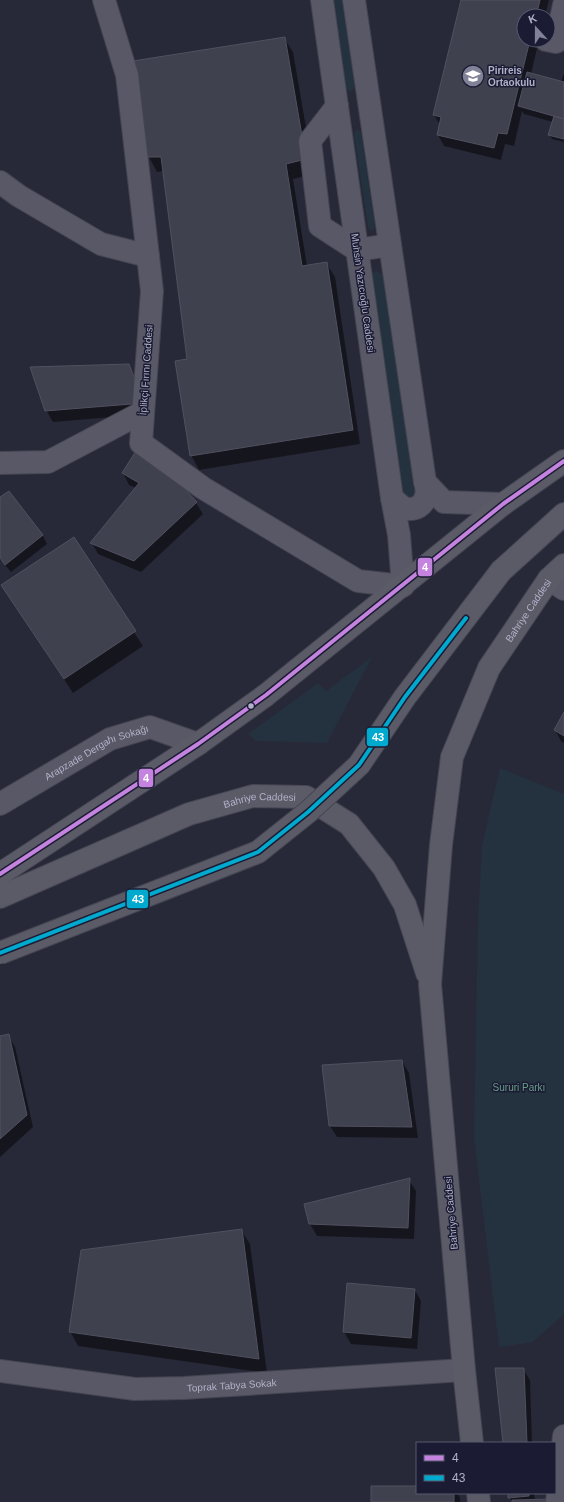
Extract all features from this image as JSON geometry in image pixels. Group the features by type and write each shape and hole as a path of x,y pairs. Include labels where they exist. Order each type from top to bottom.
{"main road":[{"path":"0,874 198,744 266,695 503,504 564,461"},
{"path":"0,953 258,852 308,812 359,765 406,697 501,571 564,514"},
{"name":"Bahriye Caddesi","path":"472,1442 464,1370 430,984 441,845 452,757 489,668 559,578"},
{"name":"Bahriye Caddesi","path":"0,897 189,814 253,796 306,797 349,824 384,868 405,905 430,984"}],"street":[{"name":"İplikçi Fırını Caddesi","path":"104,0 128,75 152,291 141,443 203,488 358,581 403,586"},
{"name":"Muhsin Yazıcıoğlu Caddesi","path":"322,0 392,498 399,535 403,586"},
{"path":"354,0 425,482 428,489 427,497 423,504 416,507 408,509 401,506 392,498"},
{"path":"556,42 564,5"},
{"path":"369,105 337,106 310,141 320,226 357,250 390,245"},
{"path":"0,182 19,196 101,244 148,256"},
{"path":"0,464 48,462 143,412"},
{"path":"425,482 444,502 503,504"},
{"name":"Arapzade Dergahı Sokağı","path":"0,804 110,739 150,727 198,744"},
{"name":"Toprak Tabya Sokak","path":"0,1371 135,1389 184,1388 464,1370"},
{"path":"557,1502 564,1436"}],"green space":[{"path":"331,0 344,0 357,85 351,92 344,88"},
{"path":"357,129 361,133 375,226 372,232 368,226 354,134"},
{"path":"376,271 384,275 416,494 410,502 403,497 371,274"},
{"path":"372,657 327,743 256,741 248,734 318,683 326,691"},
{"name":"Sururi Parkı","path":"500,768 564,794 564,1314 533,1342 499,1347 474,1138 478,918 482,845"}],"building":[{"path":"461,0 540,0 538,8 516,8 516,48 528,48 507,134 498,133 494,148 437,135 441,117 433,115"},
{"path":"285,37 306,159 286,164 302,266 327,262 353,430 190,456 175,361 187,359 161,157 148,157 133,61"},
{"path":"527,72 564,82 564,119 518,106"},
{"path":"554,116 564,119 564,139 548,135"},
{"path":"129,364 144,403 45,411 30,367"},
{"path":"141,443 197,502 134,561 90,543 139,483 122,473"},
{"path":"9,491 43,535 5,565 0,558 0,497"},
{"path":"74,537 136,631 64,679 1,585"},
{"path":"564,712 564,736 554,730"},
{"path":"9,1034 27,1115 0,1139 0,1036"},
{"path":"402,1060 412,1127 329,1126 322,1065"},
{"path":"410,1178 408,1228 309,1224 304,1204"},
{"path":"242,1229 259,1359 69,1332 81,1250"},
{"path":"347,1283 415,1289 411,1338 343,1332"},
{"path":"495,1368 524,1368 527,1442 503,1442"},
{"path":"371,1486 416,1486 416,1494 454,1494 454,1502 371,1502"},
{"path":"508,1494 529,1494 529,1496 508,1498"},
{"path":"554,1499 553,1502 512,1502 512,1500"}],"transit line":[{"name":"4","path":"0,874 198,744 266,695 503,504 564,461"},
{"name":"43","path":"0,953 258,852 308,812 359,765 405,697 466,618"}],"place":[{"name":"Pirireis Ortaokulu","path":"473,76"}]}
